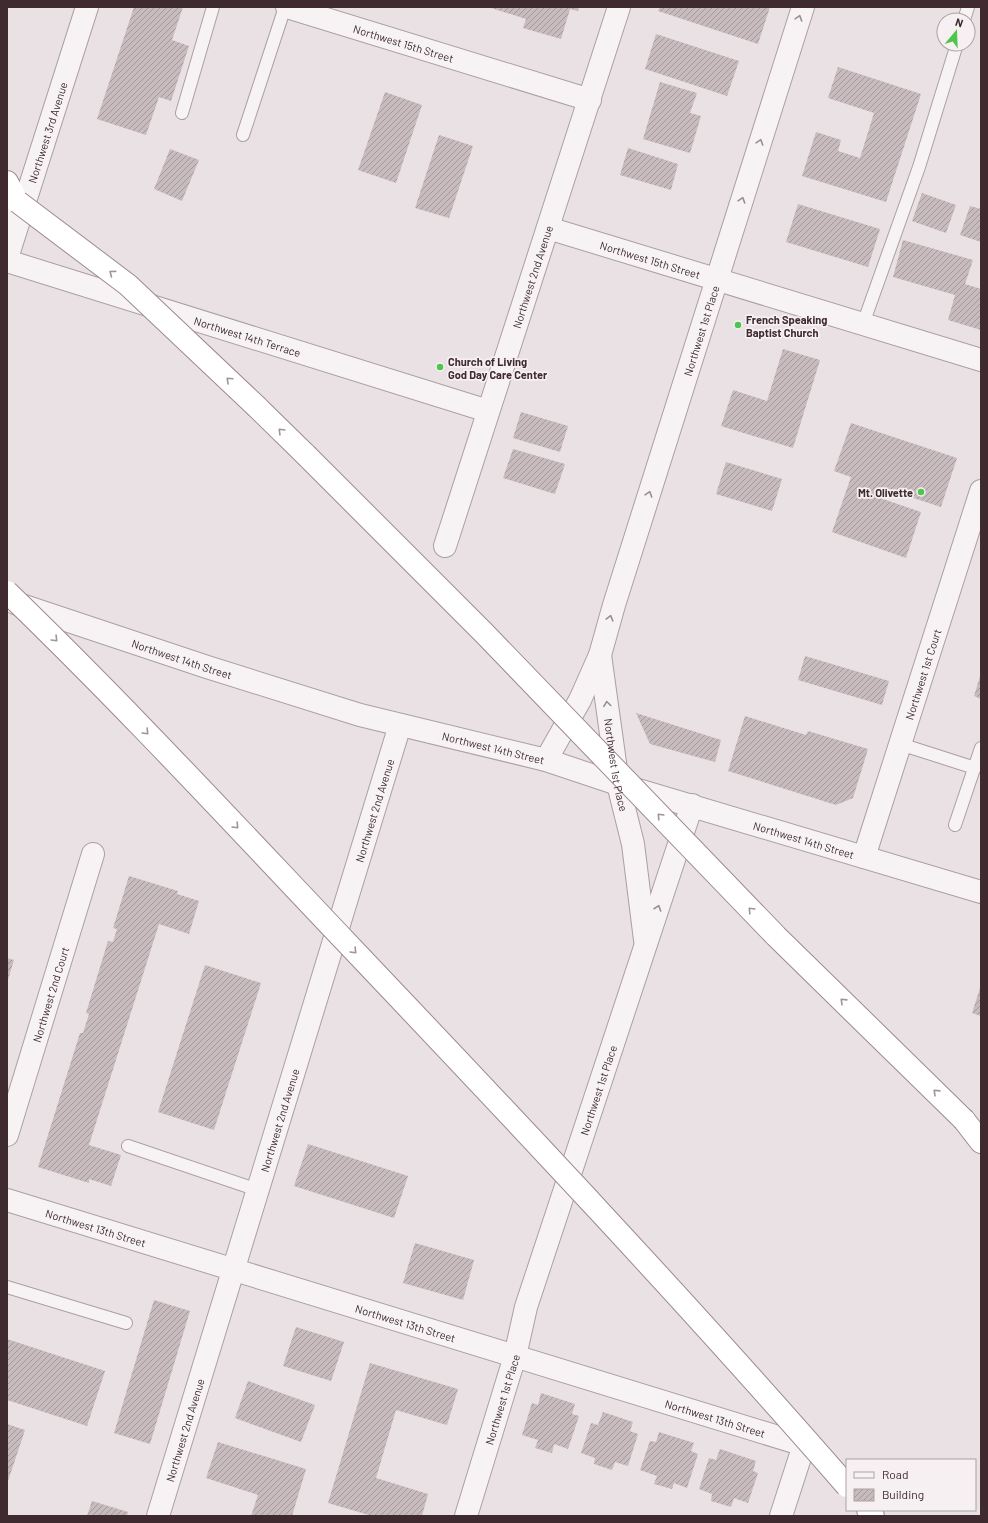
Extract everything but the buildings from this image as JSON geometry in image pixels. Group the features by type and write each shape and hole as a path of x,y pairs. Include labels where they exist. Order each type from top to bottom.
{"highway":[{"path":"7,182 13,207 128,286 257,407 483,632 776,936 981,1137"},
{"path":"7,592 122,707 520,1124 846,1485"},
{"path":"964,1120 981,1142"}],"street":[{"name":"Northwest 15th Street","path":"286,7 590,100"},
{"name":"Northwest 2nd Avenue","path":"445,546 619,7"},
{"name":"Northwest 1st Place","path":"546,760 580,700 600,655 616,597 803,7"},
{"name":"Northwest 3rd Avenue","path":"7,260 13,207 83,8"},
{"name":"Northwest 15th Street","path":"548,228 981,360"},
{"name":"Northwest 14th Terrace","path":"7,260 488,411"},
{"name":"Northwest 1st Court","path":"864,857 981,491"},
{"name":"Northwest 14th Street","path":"7,600 207,668 360,715 546,760 618,784 981,892"},
{"name":"Northwest 1st Place","path":"466,1516 515,1356 526,1307 646,945 633,844 618,784 600,655"},
{"name":"Northwest 2nd Avenue","path":"158,1516 400,725"},
{"path":"646,945 692,805"},
{"name":"Northwest 2nd Court","path":"7,1135 93,854"},
{"name":"Northwest 13th Street","path":"7,1200 804,1445 781,1516"}],"lane":[{"path":"182,113 213,7"},
{"path":"243,135 286,7"},
{"path":"863,324 919,167 955,52"},
{"path":"900,744 974,768"},
{"path":"955,825 981,748"},
{"path":"128,1146 258,1190"},
{"path":"7,1287 126,1323"}],"place":[{"name":"French Speaking Baptist Church","path":"738,325"},
{"name":"Church of Living God Day Care Center","path":"440,367"},
{"name":"Mt. Olivette","path":"921,492"}]}
